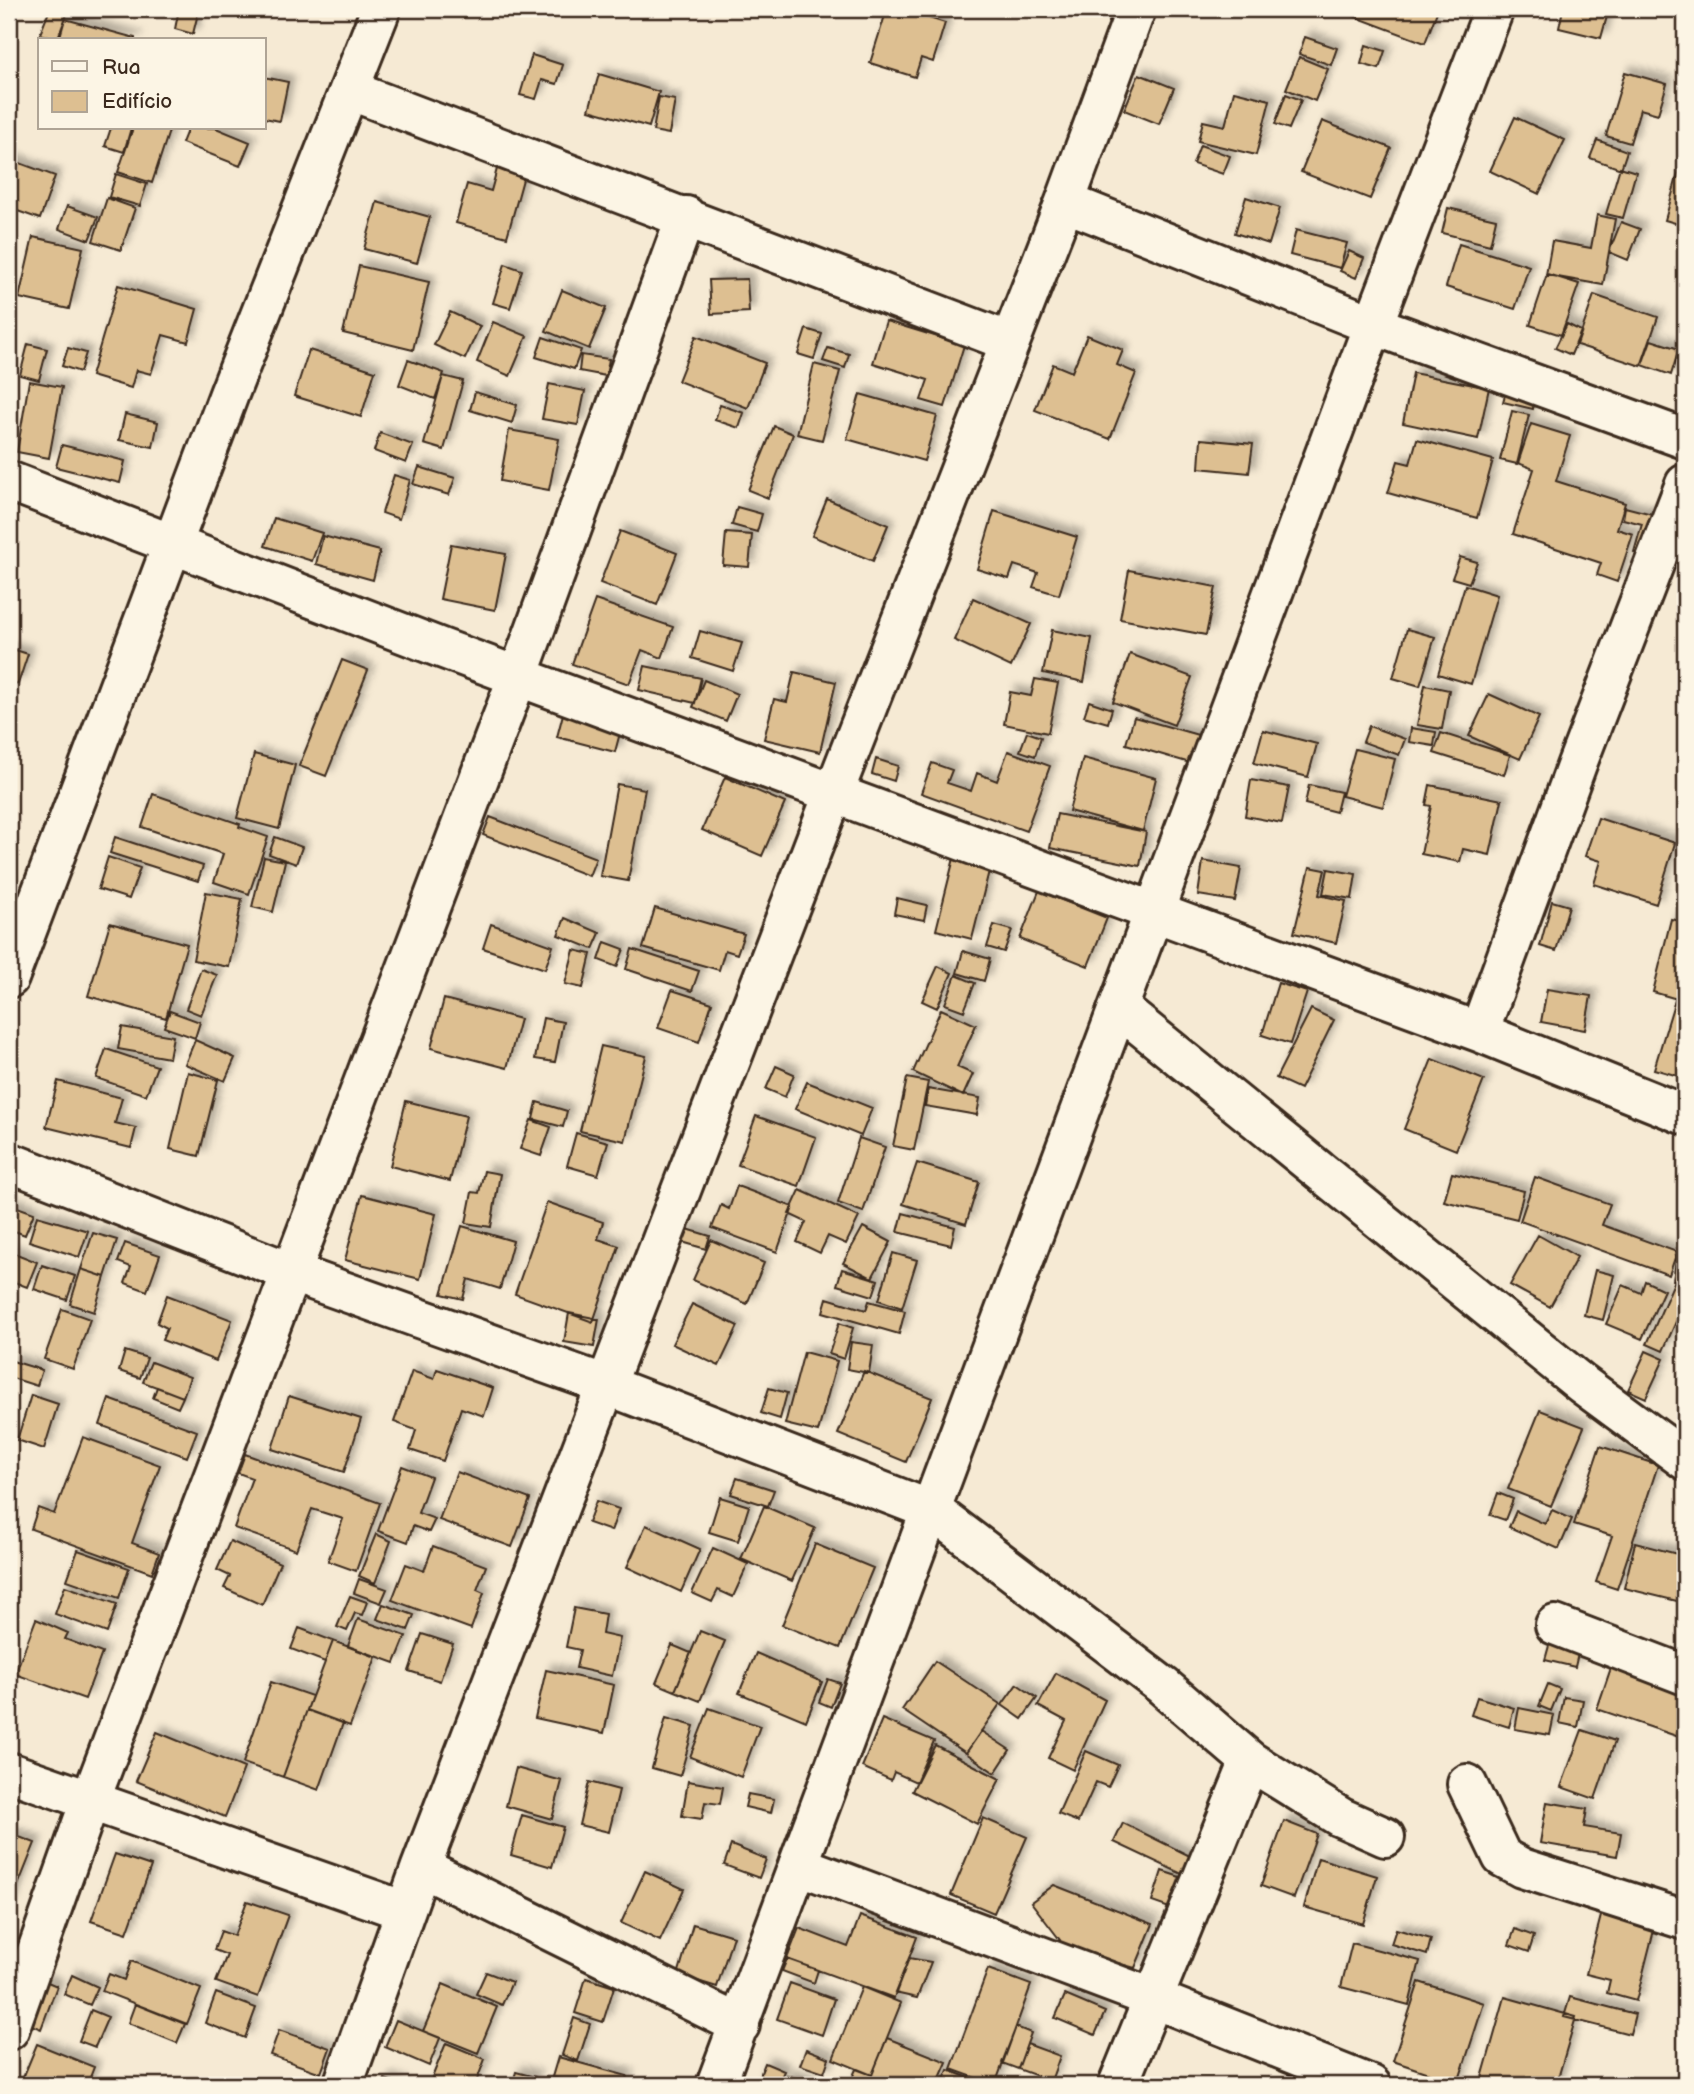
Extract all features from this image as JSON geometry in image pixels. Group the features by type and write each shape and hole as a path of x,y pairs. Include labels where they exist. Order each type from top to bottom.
{"street":[{"path":"9,978 229,394 381,9"},
{"path":"342,2085 421,1867 834,792 1065,202 1136,9"},
{"path":"716,2085 1494,9"},
{"path":"349,90 686,216 1010,342"},
{"path":"1065,202 1373,326 1685,439"},
{"path":"9,2030 90,1801 518,676 686,216"},
{"path":"9,481 518,676 1479,1032 1685,1115"},
{"path":"1479,1032 1577,764 1685,484"},
{"path":"1119,1008 1582,1384 1685,1460"},
{"path":"9,1162 290,1272 608,1386 933,1511 1163,1686 1250,1761 1340,1817 1385,1837"},
{"path":"1555,1625 1685,1675"},
{"path":"1118,2085 1250,1761"},
{"path":"9,1772 405,1912"},
{"path":"1467,1784 1502,1857 1522,1868 1685,1920"},
{"path":"798,1865 1155,1999 1371,2085"},
{"path":"421,1867 740,2025"}],"building":[{"path":"50,9 69,9 58,38 40,34"},
{"path":"179,9 199,9 193,34 175,29"},
{"path":"887,9 900,9 945,23 933,62 921,58 915,77 870,63"},
{"path":"1356,9 1438,9 1425,43 1353,16"},
{"path":"1563,9 1609,9 1601,38 1559,28"},
{"path":"65,19 135,38 60,38"},
{"path":"1305,37 1337,48 1331,65 1299,54"},
{"path":"1366,45 1385,51 1379,69 1361,64"},
{"path":"532,55 563,65 557,84 542,80 536,99 520,95"},
{"path":"1299,57 1328,69 1315,101 1286,89"},
{"path":"1625,72 1667,84 1658,114 1640,109 1630,143 1606,136"},
{"path":"599,74 659,92 649,127 589,110"},
{"path":"1139,74 1174,88 1159,124 1124,110"},
{"path":"266,77 288,82 280,121 266,118"},
{"path":"1234,91 1270,100 1256,155 1198,141 1203,121 1225,126"},
{"path":"1286,94 1301,100 1289,129 1275,124"},
{"path":"659,97 675,100 669,134 653,131"},
{"path":"1515,117 1565,140 1539,194 1490,171"},
{"path":"1322,121 1391,148 1370,199 1301,172"},
{"path":"110,130 130,130 124,152 105,146"},
{"path":"132,130 169,130 152,183 118,172"},
{"path":"187,130 221,130 250,142 240,166 182,143"},
{"path":"1597,140 1627,151 1621,169 1590,158"},
{"path":"1200,145 1230,156 1223,174 1193,164"},
{"path":"9,159 55,176 40,219 9,208"},
{"path":"498,165 525,172 507,237 456,223 467,184 491,191"},
{"path":"1620,167 1636,172 1623,218 1606,214"},
{"path":"1679,170 1685,172 1685,226 1665,220"},
{"path":"116,174 147,184 140,206 109,197"},
{"path":"1246,197 1280,208 1269,244 1235,233"},
{"path":"107,198 135,208 121,250 93,241"},
{"path":"377,202 430,217 417,263 364,249"},
{"path":"67,206 98,217 89,240 59,229"},
{"path":"1448,208 1496,219 1490,245 1442,233"},
{"path":"1597,215 1615,219 1603,285 1546,275 1552,241 1591,248"},
{"path":"1621,222 1640,229 1628,260 1609,252"},
{"path":"1296,230 1347,243 1340,268 1290,255"},
{"path":"33,237 83,248 69,309 19,298"},
{"path":"1459,244 1529,266 1515,309 1446,287"},
{"path":"1349,251 1364,258 1356,278 1340,271"},
{"path":"505,264 522,270 510,308 493,303"},
{"path":"359,266 429,282 413,350 343,333"},
{"path":"1547,274 1579,284 1561,335 1530,325"},
{"path":"747,279 749,312 711,314 709,280"},
{"path":"118,285 197,309 188,342 163,335 151,374 136,370 131,388 91,376"},
{"path":"562,290 606,308 589,349 546,331"},
{"path":"1594,295 1658,317 1641,366 1577,345"},
{"path":"450,312 480,326 465,359 434,345"},
{"path":"886,321 964,345 945,407 921,400 928,380 873,363"},
{"path":"493,322 527,336 510,376 477,362"},
{"path":"1567,324 1581,331 1571,355 1555,348"},
{"path":"806,329 822,334 814,359 798,354"},
{"path":"1087,335 1123,350 1117,365 1136,373 1110,439 1035,410 1053,364 1072,372"},
{"path":"696,336 765,363 748,408 678,381"},
{"path":"543,337 581,350 574,369 536,357"},
{"path":"1651,340 1679,349 1671,375 1642,365"},
{"path":"28,344 47,349 39,380 20,375"},
{"path":"68,348 86,353 80,372 62,366"},
{"path":"828,348 849,354 845,368 823,361"},
{"path":"309,350 375,371 361,417 294,396"},
{"path":"581,355 609,359 606,376 579,371"},
{"path":"408,360 444,373 435,399 399,385"},
{"path":"814,364 840,371 822,440 797,434"},
{"path":"1413,373 1489,388 1478,439 1403,423"},
{"path":"443,376 463,381 444,450 424,444"},
{"path":"29,381 62,387 49,458 17,452"},
{"path":"549,384 585,391 578,425 542,419"},
{"path":"1507,387 1536,393 1533,409 1503,402"},
{"path":"475,392 517,405 512,423 470,410"},
{"path":"860,394 937,416 924,461 847,439"},
{"path":"720,405 744,413 739,428 715,420"},
{"path":"1512,411 1529,415 1517,464 1500,460"},
{"path":"125,414 158,422 153,447 119,440"},
{"path":"1531,424 1570,436 1556,481 1625,503 1617,529 1633,534 1617,582 1597,575 1601,563 1513,534 1534,469 1518,463"},
{"path":"774,426 793,434 768,498 748,490"},
{"path":"509,430 559,439 549,490 500,481"},
{"path":"380,433 413,445 406,463 374,451"},
{"path":"1201,439 1253,444 1249,473 1199,468"},
{"path":"1417,439 1493,460 1477,518 1388,493 1398,461 1410,464"},
{"path":"62,445 125,461 120,483 56,467"},
{"path":"419,467 455,478 449,495 413,484"},
{"path":"394,475 410,480 399,519 382,513"},
{"path":"827,499 888,525 873,561 812,536"},
{"path":"737,507 762,514 757,532 732,525"},
{"path":"1625,507 1660,516 1649,556 1634,552 1642,524 1623,519"},
{"path":"994,511 1077,537 1059,595 1033,587 1038,573 1014,565 1009,579 977,569"},
{"path":"274,518 322,533 312,561 265,546"},
{"path":"620,531 677,553 657,605 600,583"},
{"path":"726,533 752,535 749,567 723,565"},
{"path":"323,536 380,551 373,580 316,564"},
{"path":"451,544 506,554 495,610 440,599"},
{"path":"1460,557 1477,562 1469,583 1452,578"},
{"path":"1129,570 1216,587 1206,635 1120,619"},
{"path":"1465,585 1497,595 1471,684 1438,674"},
{"path":"973,598 1031,624 1011,667 954,640"},
{"path":"595,600 673,627 662,658 642,650 629,684 572,664"},
{"path":"1407,629 1435,637 1420,686 1393,678"},
{"path":"1052,630 1092,638 1084,682 1043,673"},
{"path":"700,631 742,643 733,671 692,658"},
{"path":"9,648 28,654 18,684 9,681"},
{"path":"1130,654 1192,677 1174,725 1113,702"},
{"path":"342,660 368,670 326,776 299,766"},
{"path":"645,666 701,678 695,703 639,690"},
{"path":"794,672 836,682 820,752 764,739 774,699 787,702"},
{"path":"1035,679 1058,683 1048,733 1004,724 1010,692 1031,696"},
{"path":"704,680 737,694 726,721 693,707"},
{"path":"1425,685 1449,690 1442,729 1417,725"},
{"path":"1489,694 1539,717 1520,759 1469,736"},
{"path":"1089,701 1112,709 1108,723 1084,716"},
{"path":"563,714 621,729 615,752 557,737"},
{"path":"1134,717 1198,735 1190,763 1126,744"},
{"path":"1369,726 1405,739 1399,755 1363,742"},
{"path":"1411,728 1436,732 1434,746 1409,742"},
{"path":"1263,730 1317,744 1308,777 1254,763"},
{"path":"1027,732 1041,737 1035,756 1020,751"},
{"path":"1441,733 1510,755 1504,775 1434,753"},
{"path":"1355,749 1395,759 1383,807 1342,796"},
{"path":"1008,751 1050,766 1026,831 921,793 932,763 952,770 947,783 971,791 977,773 997,781"},
{"path":"254,754 295,765 279,829 237,818"},
{"path":"1083,758 1156,778 1143,831 1069,811"},
{"path":"876,759 898,766 894,781 872,774"},
{"path":"725,777 785,803 762,856 702,830"},
{"path":"1251,780 1289,787 1282,823 1245,816"},
{"path":"617,784 645,789 628,881 600,876"},
{"path":"1309,785 1341,792 1336,812 1305,804"},
{"path":"1430,785 1502,800 1490,855 1463,849 1460,862 1421,854 1431,806 1426,805"},
{"path":"153,794 240,824 239,827 268,837 249,894 214,882 223,854 142,827"},
{"path":"1057,814 1146,832 1140,866 1050,848"},
{"path":"490,817 596,858 589,876 483,835"},
{"path":"1598,818 1675,843 1656,904 1594,884 1601,861 1585,856"},
{"path":"115,837 203,866 198,881 110,853"},
{"path":"275,837 302,847 296,864 269,854"},
{"path":"108,857 140,868 129,899 98,889"},
{"path":"264,857 285,861 273,912 252,907"},
{"path":"954,858 990,867 972,939 936,930"},
{"path":"1203,861 1241,868 1235,901 1198,895"},
{"path":"1310,867 1325,870 1319,895 1346,901 1336,943 1294,933"},
{"path":"1328,869 1356,874 1352,899 1323,894"},
{"path":"1039,891 1107,918 1088,966 1020,939"},
{"path":"206,892 242,899 229,967 193,960"},
{"path":"897,898 927,905 924,920 894,914"},
{"path":"1552,901 1569,906 1556,951 1540,946"},
{"path":"655,908 744,934 737,954 725,950 719,970 643,948"},
{"path":"565,918 600,933 593,949 558,935"},
{"path":"1671,919 1685,922 1685,964 1677,999 1653,992"},
{"path":"110,923 187,944 166,1018 88,996"},
{"path":"491,924 553,946 545,969 483,948"},
{"path":"994,925 1012,930 1004,952 987,947"},
{"path":"605,942 624,949 617,967 599,960"},
{"path":"632,949 699,971 692,991 626,969"},
{"path":"574,950 591,954 583,988 565,984"},
{"path":"963,951 990,959 984,981 957,973"},
{"path":"938,966 952,973 937,1008 922,1001"},
{"path":"1685,967 1685,1078 1654,1069"},
{"path":"201,969 217,975 201,1015 186,1009"},
{"path":"956,975 975,983 964,1011 945,1004"},
{"path":"1278,983 1307,992 1290,1044 1262,1035"},
{"path":"1547,989 1591,996 1585,1030 1541,1022"},
{"path":"672,990 712,1003 699,1042 658,1028"},
{"path":"444,999 520,1019 507,1068 431,1048"},
{"path":"941,1009 976,1025 957,1067 973,1074 963,1096 913,1072"},
{"path":"1311,1009 1334,1020 1300,1089 1276,1078"},
{"path":"170,1011 200,1022 195,1038 164,1027"},
{"path":"543,1018 563,1022 555,1062 535,1059"},
{"path":"122,1027 173,1036 169,1058 118,1049"},
{"path":"195,1040 235,1058 225,1081 185,1064"},
{"path":"601,1046 646,1056 625,1141 580,1131"},
{"path":"106,1049 157,1066 146,1095 96,1078"},
{"path":"1432,1059 1484,1080 1456,1150 1404,1129"},
{"path":"776,1066 794,1074 785,1097 766,1089"},
{"path":"188,1072 218,1080 199,1156 170,1149"},
{"path":"907,1078 928,1082 914,1150 893,1146"},
{"path":"58,1081 122,1098 115,1123 136,1128 131,1148 46,1127"},
{"path":"807,1082 872,1108 861,1136 795,1109"},
{"path":"928,1089 980,1098 977,1115 925,1106"},
{"path":"406,1101 466,1116 450,1181 390,1166"},
{"path":"537,1102 567,1111 563,1127 533,1119"},
{"path":"756,1116 816,1137 799,1186 738,1165"},
{"path":"531,1120 551,1127 541,1156 520,1149"},
{"path":"576,1133 608,1142 598,1175 567,1166"},
{"path":"859,1138 885,1147 863,1212 838,1203"},
{"path":"917,1163 979,1182 966,1224 903,1204"},
{"path":"484,1171 500,1174 491,1227 466,1223 472,1192 479,1193"},
{"path":"1452,1173 1524,1191 1517,1219 1444,1201"},
{"path":"1535,1177 1610,1204 1602,1225 1677,1252 1669,1275 1520,1221"},
{"path":"737,1186 793,1207 777,1252 712,1228 721,1205 729,1209"},
{"path":"800,1190 859,1217 846,1244 828,1236 820,1253 797,1242 806,1222 789,1214"},
{"path":"362,1195 436,1214 420,1279 345,1260"},
{"path":"547,1202 603,1222 598,1239 619,1246 593,1322 515,1294"},
{"path":"9,1204 34,1213 25,1235 9,1229"},
{"path":"903,1213 955,1227 951,1245 898,1232"},
{"path":"37,1216 88,1231 79,1257 29,1241"},
{"path":"462,1226 513,1241 500,1289 468,1279 463,1299 442,1294"},
{"path":"863,1227 891,1242 872,1278 843,1263"},
{"path":"687,1229 710,1236 706,1249 682,1242"},
{"path":"93,1233 117,1240 105,1277 81,1269"},
{"path":"1538,1235 1577,1257 1550,1307 1510,1285"},
{"path":"1680,1237 1685,1237 1685,1283 1673,1280"},
{"path":"711,1240 764,1263 747,1304 693,1280"},
{"path":"125,1243 160,1255 147,1291 125,1283 131,1267 118,1262"},
{"path":"9,1251 37,1262 27,1287 9,1280"},
{"path":"893,1253 917,1260 902,1308 879,1300"},
{"path":"42,1265 75,1276 67,1300 34,1289"},
{"path":"81,1269 105,1277 94,1312 70,1304"},
{"path":"842,1269 878,1280 873,1296 837,1285"},
{"path":"1595,1270 1614,1275 1603,1320 1584,1315"},
{"path":"1675,1280 1685,1285 1685,1317 1679,1315 1663,1351 1647,1344"},
{"path":"1645,1281 1664,1290 1642,1339 1606,1324 1623,1285 1641,1293"},
{"path":"167,1295 232,1320 216,1361 162,1340 167,1328 157,1323"},
{"path":"827,1298 866,1310 869,1301 905,1311 899,1334 823,1312"},
{"path":"692,1304 738,1326 719,1366 672,1344"},
{"path":"62,1309 90,1319 73,1369 44,1359"},
{"path":"569,1313 599,1319 594,1347 564,1342"},
{"path":"839,1323 853,1328 844,1359 829,1354"},
{"path":"851,1342 873,1345 869,1373 847,1369"},
{"path":"125,1351 147,1358 140,1378 119,1371"},
{"path":"1646,1351 1664,1359 1646,1398 1628,1390"},
{"path":"804,1352 837,1361 818,1432 785,1424"},
{"path":"9,1360 42,1370 37,1386 9,1377"},
{"path":"151,1362 190,1377 183,1397 143,1382"},
{"path":"437,1369 493,1388 484,1416 461,1408 443,1461 410,1450 416,1430 394,1422 412,1371 434,1379"},
{"path":"864,1371 932,1398 906,1462 838,1434"},
{"path":"157,1387 183,1397 178,1408 153,1398"},
{"path":"769,1388 787,1393 780,1419 761,1413"},
{"path":"31,1395 58,1404 44,1449 17,1440"},
{"path":"289,1396 361,1419 344,1472 272,1449"},
{"path":"109,1399 197,1431 187,1457 100,1425"},
{"path":"1540,1410 1584,1427 1551,1506 1508,1489"},
{"path":"83,1437 160,1465 132,1543 159,1553 152,1573 31,1529 38,1508 54,1514"},
{"path":"1600,1446 1658,1465 1617,1589 1596,1582 1612,1536 1574,1524"},
{"path":"245,1454 380,1503 356,1571 328,1561 343,1519 312,1509 296,1550 234,1528 252,1478 238,1473"},
{"path":"402,1466 431,1477 418,1513 435,1519 429,1532 413,1526 408,1542 378,1531"},
{"path":"457,1472 530,1499 512,1547 439,1520"},
{"path":"737,1478 774,1490 768,1506 731,1494"},
{"path":"1498,1493 1513,1499 1505,1520 1490,1515"},
{"path":"720,1497 749,1506 738,1541 709,1532"},
{"path":"596,1501 619,1509 611,1531 588,1523"},
{"path":"764,1506 815,1528 792,1581 741,1559"},
{"path":"1552,1510 1572,1519 1559,1549 1509,1527 1516,1511 1545,1524"},
{"path":"646,1525 700,1549 681,1592 627,1567"},
{"path":"376,1534 391,1541 375,1583 359,1576"},
{"path":"230,1541 280,1563 262,1605 224,1588 230,1576 217,1570"},
{"path":"1635,1543 1685,1556 1685,1603 1624,1588"},
{"path":"815,1544 873,1568 840,1648 782,1625"},
{"path":"433,1546 486,1566 477,1590 484,1593 471,1629 392,1600 406,1564 424,1571"},
{"path":"713,1548 748,1564 733,1597 718,1590 712,1602 692,1593"},
{"path":"78,1550 129,1568 119,1598 67,1580"},
{"path":"359,1579 387,1589 381,1603 354,1593"},
{"path":"65,1586 117,1604 107,1633 55,1614"},
{"path":"350,1596 367,1602 362,1615 355,1613 347,1631 337,1627"},
{"path":"383,1604 414,1615 408,1630 377,1619"},
{"path":"574,1608 605,1614 602,1634 620,1638 612,1676 576,1668 580,1650 566,1647"},
{"path":"36,1619 68,1633 65,1639 102,1653 85,1699 15,1674"},
{"path":"358,1619 406,1636 395,1663 348,1646"},
{"path":"299,1628 333,1641 325,1662 291,1649"},
{"path":"700,1631 725,1641 700,1701 675,1691"},
{"path":"422,1634 453,1644 440,1681 409,1671"},
{"path":"333,1641 376,1657 350,1726 307,1710"},
{"path":"1550,1642 1579,1649 1575,1667 1545,1660"},
{"path":"672,1645 691,1653 675,1691 656,1683"},
{"path":"756,1653 822,1682 806,1721 739,1693"},
{"path":"1614,1659 1685,1683 1685,1739 1597,1709"},
{"path":"935,1661 1000,1704 966,1753 902,1710"},
{"path":"546,1670 614,1685 604,1733 535,1718"},
{"path":"1056,1673 1105,1700 1073,1770 1048,1758 1066,1721 1038,1706"},
{"path":"828,1679 840,1683 831,1707 819,1702"},
{"path":"271,1682 312,1696 283,1777 243,1763"},
{"path":"1017,1684 1037,1698 1022,1719 1002,1705"},
{"path":"1548,1684 1560,1689 1551,1711 1539,1706"},
{"path":"1477,1697 1514,1708 1509,1727 1471,1715"},
{"path":"1564,1697 1583,1700 1578,1727 1559,1723"},
{"path":"709,1708 760,1726 741,1777 690,1757"},
{"path":"1519,1708 1554,1715 1550,1735 1515,1729"},
{"path":"307,1710 343,1723 319,1790 283,1777"},
{"path":"666,1718 694,1726 680,1776 652,1768"},
{"path":"882,1719 934,1741 916,1782 894,1772 891,1780 862,1767"},
{"path":"1582,1730 1615,1741 1595,1799 1561,1787"},
{"path":"981,1731 1010,1750 995,1773 966,1753"},
{"path":"157,1732 244,1768 225,1817 136,1781"},
{"path":"935,1745 1000,1779 977,1824 912,1791"},
{"path":"1086,1751 1118,1765 1108,1787 1096,1782 1078,1822 1058,1814"},
{"path":"516,1768 562,1781 552,1819 506,1806"},
{"path":"688,1781 723,1787 720,1804 705,1802 702,1819 682,1816"},
{"path":"589,1782 619,1790 609,1832 579,1825"},
{"path":"748,1794 774,1799 771,1813 745,1807"},
{"path":"1547,1802 1587,1809 1584,1827 1621,1833 1617,1856 1540,1843"},
{"path":"522,1815 563,1827 552,1867 511,1855"},
{"path":"983,1818 1027,1837 994,1913 951,1895"},
{"path":"1284,1821 1317,1834 1294,1898 1261,1886"},
{"path":"1123,1823 1192,1857 1184,1875 1114,1842"},
{"path":"9,1833 35,1843 9,1908"},
{"path":"731,1845 766,1859 759,1878 724,1865"},
{"path":"115,1854 151,1866 127,1933 91,1921"},
{"path":"1318,1858 1377,1876 1363,1924 1304,1907"},
{"path":"645,1871 684,1889 660,1941 621,1923"},
{"path":"1162,1871 1183,1878 1172,1909 1152,1902"},
{"path":"1054,1885 1153,1924 1135,1968 1057,1946 1060,1940 1031,1902"},
{"path":"247,1901 288,1915 258,1997 216,1982 227,1955 214,1950 221,1931 234,1936"},
{"path":"1602,1912 1655,1926 1636,2001 1607,1993 1610,1980 1586,1974"},
{"path":"860,1916 917,1937 894,1998 787,1959 799,1928 848,1947"},
{"path":"693,1924 733,1936 717,1987 678,1975"},
{"path":"1396,1929 1431,1939 1427,1955 1391,1944"},
{"path":"1515,1929 1534,1936 1529,1952 1509,1945"},
{"path":"1352,1943 1420,1961 1409,2005 1341,1987"},
{"path":"909,1958 931,1962 917,1998 895,1993"},
{"path":"787,1959 818,1970 814,1983 782,1971"},
{"path":"131,1961 201,1989 187,2024 102,1991 109,1974 124,1980"},
{"path":"988,1969 1031,1985 995,2085 951,2069"},
{"path":"486,1972 512,1982 502,2005 476,1994"},
{"path":"72,1975 98,1987 90,2005 64,1994"},
{"path":"586,1978 614,1987 603,2022 575,2013"},
{"path":"43,1980 57,1986 41,2029 26,2023"},
{"path":"1419,1982 1484,2003 1458,2083 1393,2061"},
{"path":"790,1983 834,1999 822,2035 777,2019"},
{"path":"443,1984 497,2007 478,2053 423,2031"},
{"path":"862,1987 901,2003 872,2075 833,2059"},
{"path":"216,1993 256,2008 245,2038 205,2023"},
{"path":"1065,1995 1105,2012 1095,2035 1055,2018"},
{"path":"1505,1997 1576,2017 1556,2085 1480,2085"},
{"path":"1570,1997 1635,2014 1630,2034 1564,2017"},
{"path":"135,2004 185,2024 177,2043 128,2023"},
{"path":"91,2010 108,2017 95,2047 79,2041"},
{"path":"574,2018 590,2024 578,2061 562,2055"},
{"path":"396,2020 440,2038 429,2066 385,2047"},
{"path":"1016,2027 1031,2033 1018,2069 1002,2063"},
{"path":"279,2030 330,2048 321,2073 270,2055"},
{"path":"887,2038 947,2062 937,2085 849,2085 856,2069 872,2075"},
{"path":"446,2043 485,2059 475,2085 444,2085 431,2080"},
{"path":"37,2044 94,2067 87,2085 20,2085"},
{"path":"1027,2044 1060,2056 1051,2081 1018,2069"},
{"path":"806,2049 829,2058 824,2073 800,2065"},
{"path":"558,2057 627,2076 624,2085 582,2085 552,2077"},
{"path":"765,2063 784,2071 778,2085 756,2085"},
{"path":"948,2070 982,2083 982,2085 942,2085"},
{"path":"516,2072 535,2077 533,2085 512,2085"},
{"path":"787,2075 817,2084 817,2085 784,2085"},
{"path":"385,2079 403,2085 383,2085"}]}
